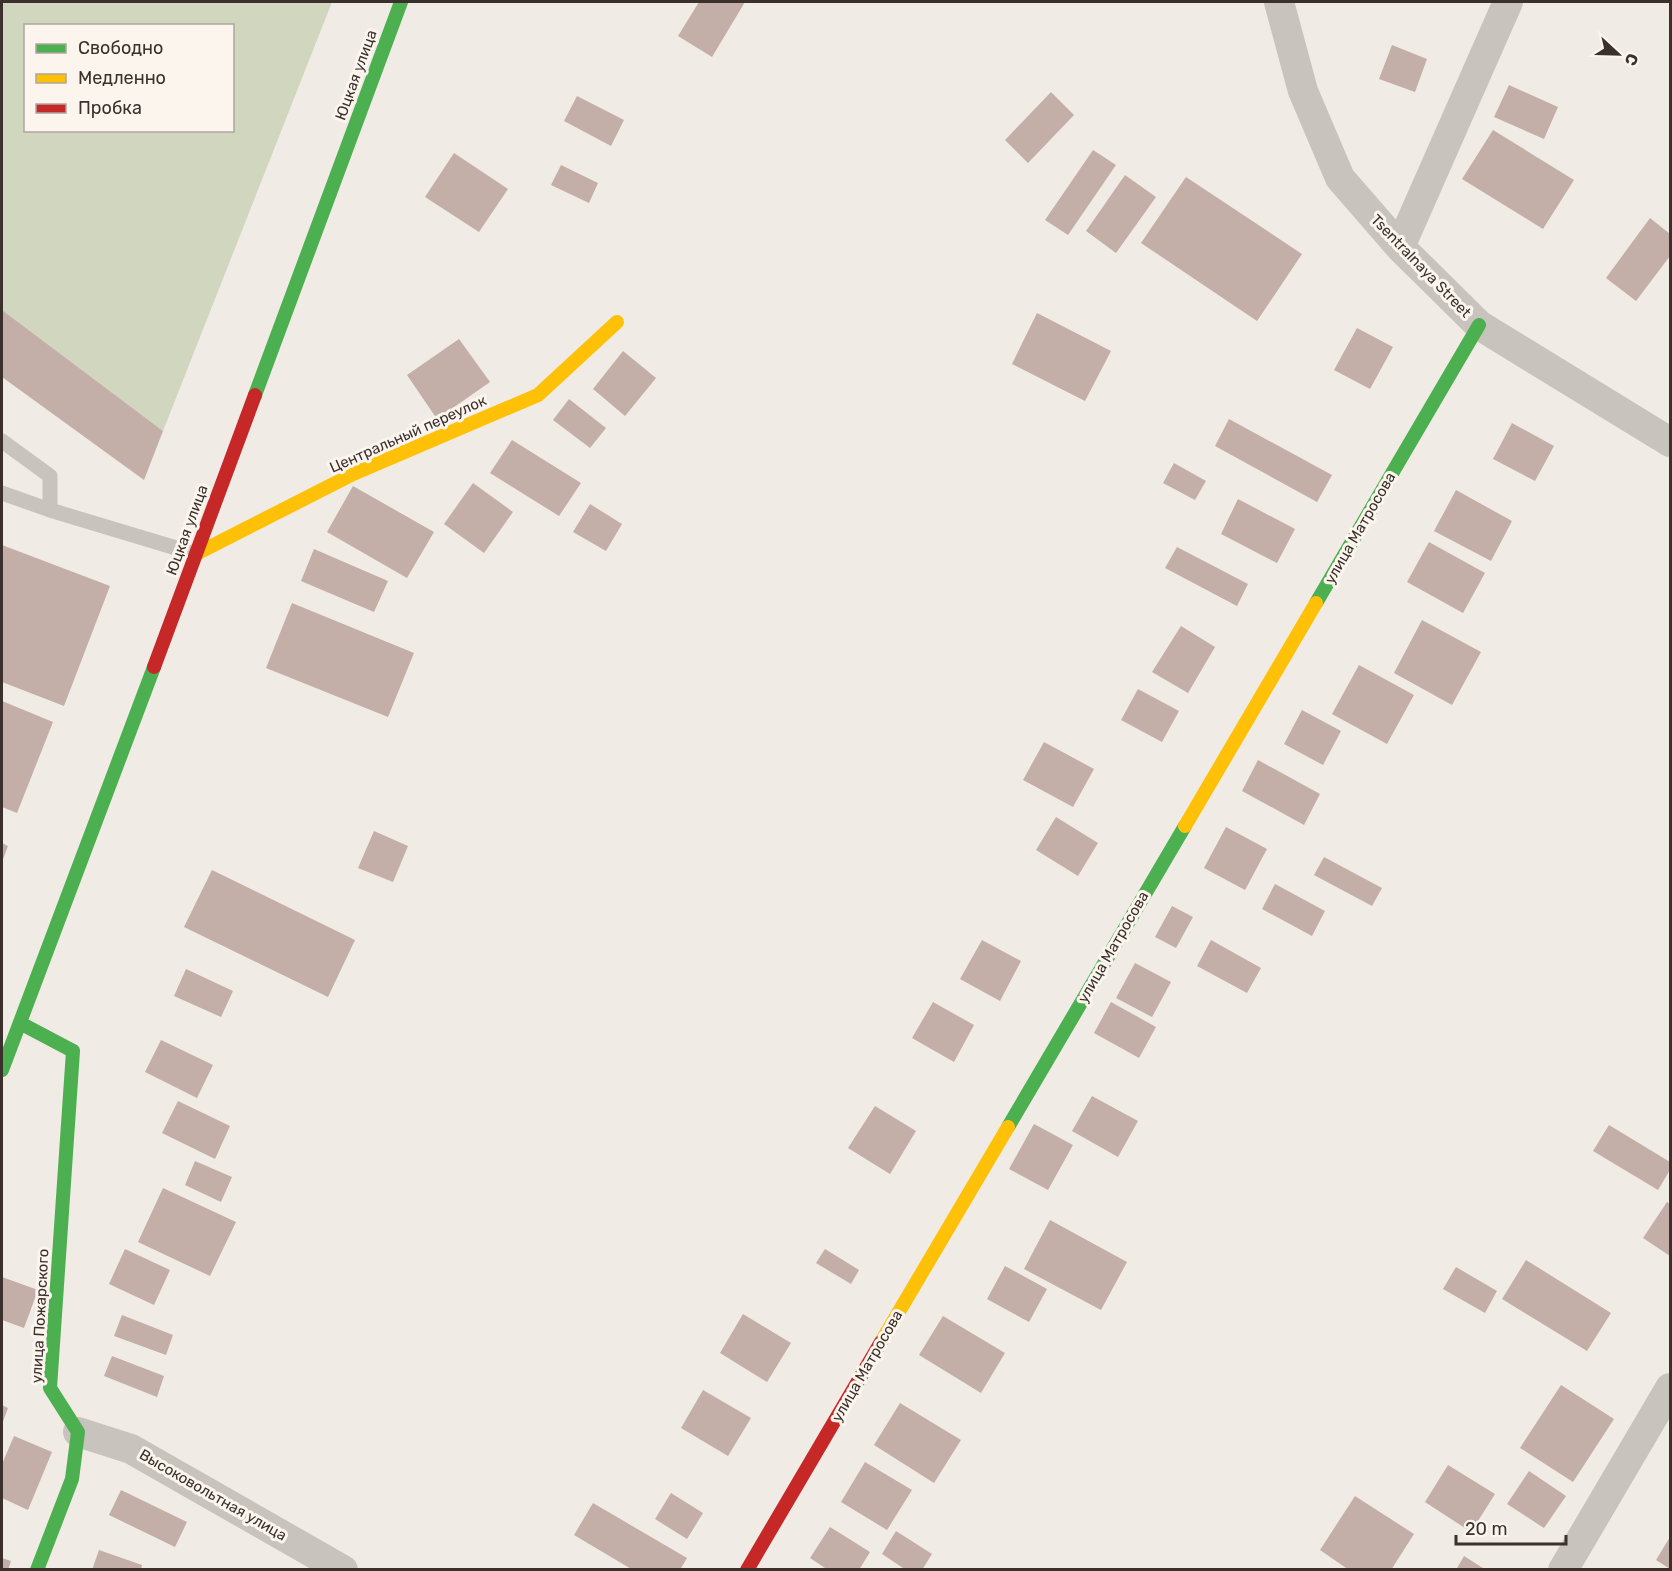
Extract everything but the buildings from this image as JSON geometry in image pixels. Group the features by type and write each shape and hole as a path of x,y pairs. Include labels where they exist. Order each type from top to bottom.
{"street":[{"name":"Юцкая улица","path":"2,1070 401,2"},
{"name":"Tsentralnaya Street","path":"1279,2 1303,91 1340,178 1400,247 1479,325 1671,442"},
{"path":"1400,247 1508,2"},
{"name":"Центральный переулок","path":"196,554 353,474 538,395 617,322"},
{"name":"улица Матросова","path":"747,1569 1479,325"},
{"name":"улица Пожарского","path":"20,1023 73,1051 50,1388 78,1432"},
{"path":"1563,1569 1671,1388"},
{"path":"37,1569 72,1479 78,1432"},
{"name":"Высоковольтная улица","path":"78,1432 131,1449 343,1569"}],"lane":[{"path":"2,441 50,476 50,510"},
{"path":"2,493 50,510 196,554"}],"green space":[{"path":"2,2 332,2 163,431 2,310"}],"traffic: fast":[{"path":"255,395 401,2"},
{"path":"1316,603 1479,325"},
{"path":"2,1070 154,667"},
{"path":"1008,1127 1185,826"},
{"path":"20,1023 73,1051 50,1388 78,1432 72,1479 37,1570"}],"traffic: slow":[{"path":"196,554 353,474 538,395 617,322"},
{"path":"1185,826 1316,603"},
{"path":"881,1342 1008,1127"}],"traffic: jam":[{"path":"154,667 255,395"},
{"path":"747,1570 881,1342"}]}
